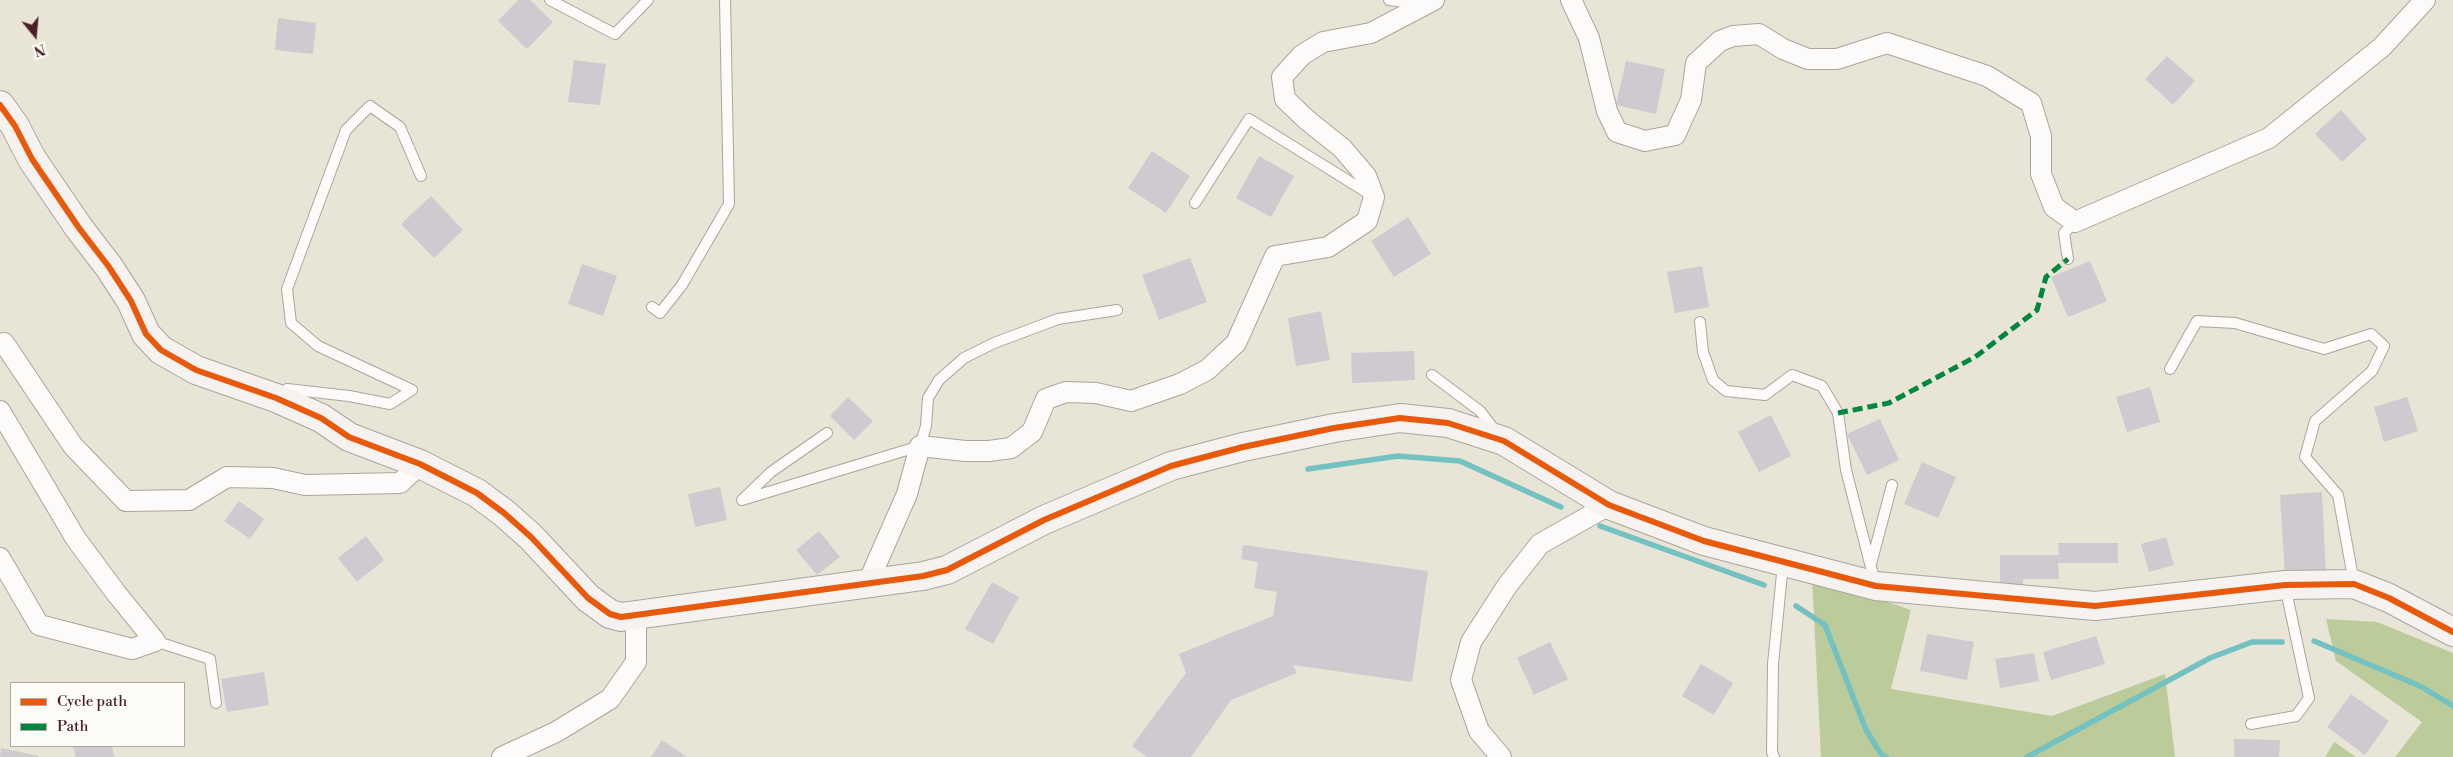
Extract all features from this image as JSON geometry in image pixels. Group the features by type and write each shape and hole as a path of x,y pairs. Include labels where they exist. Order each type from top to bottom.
{"street":[{"path":"1571,0 1589,38 1607,111 1617,132 1645,141 1675,134 1691,100 1696,63 1720,41 1733,36 1759,34 1783,48 1808,59 1837,58 1887,43 1987,76 2031,103 2041,136 2041,174 2054,207 2075,222 2269,138 2382,47 2425,0"},
{"path":"866,585 907,494 920,446 965,451 990,451 1011,448 1032,432 1046,399 1066,392 1096,393 1131,401 1180,384 1208,370 1236,343 1275,256 1328,247 1367,221 1374,197 1366,176 1342,148 1307,120 1285,99 1282,77 1302,55 1323,42 1371,33 1430,2"},
{"path":"0,105 79,228 109,267 130,301 146,334 161,350 196,370 276,398 321,418 349,437 420,464 477,493 504,513 531,537 588,598 610,614 621,617 692,606 866,585 947,570 1044,520 1171,466 1243,447 1334,428 1400,418 1448,423 1504,441 1609,504 1704,541 1783,562 2095,606 2285,585 2354,584 2389,598 2453,632"},
{"path":"0,344 4,343 73,446 126,501 189,500 226,477 273,478 305,486 400,483 420,464"},
{"path":"0,411 76,540 116,594 155,641 132,648 39,626 0,558"},
{"path":"1501,757 1480,731 1461,680 1471,642 1507,586 1540,544 1609,504"},
{"path":"502,757 556,732 610,699 636,662 636,615"}],"lane":[{"path":"550,0 615,34 648,0"},
{"path":"652,307 660,313 682,285 729,204 725,0"},
{"path":"1389,0 1430,2"},
{"path":"276,398 287,389 349,396 390,404 412,390 318,346 291,323 288,290 346,130 370,106 400,127 421,176"},
{"path":"1195,203 1249,119 1374,197"},
{"path":"2068,259 2064,233 2075,222"},
{"path":"827,433 771,472 742,500 920,446 926,426 928,398 939,380 964,358 994,343 1058,320 1117,310"},
{"path":"2170,369 2197,320 2234,323 2324,349 2371,334 2384,346 2372,370 2315,421 2305,457 2338,495 2354,584"},
{"path":"1700,322 1703,352 1713,380 1726,391 1765,395 1792,374 1822,386 1838,413 1846,470 1873,575"},
{"path":"1432,375 1480,410 1504,441"},
{"path":"1873,575 1892,485"},
{"path":"1771,755 1773,664 1783,562"},
{"path":"2251,724 2296,716 2309,698 2285,585"},
{"path":"155,641 210,660 216,703"}],"green space":[{"path":"1812,576 1911,610 1891,689 2052,716 2165,674 2175,757 1821,757"},
{"path":"2326,619 2377,622 2453,653 2453,757 2395,757 2422,722 2336,661"},
{"path":"2334,742 2356,757 2325,757"}],"building":[{"path":"518,0 530,0 553,22 527,49 498,21"},
{"path":"278,18 316,23 313,54 275,50"},
{"path":"2167,56 2195,81 2173,105 2145,79"},
{"path":"574,60 606,64 600,105 568,102"},
{"path":"1626,61 1665,69 1656,114 1616,105"},
{"path":"2341,110 2367,139 2342,162 2315,134"},
{"path":"1152,151 1190,176 1166,213 1128,188"},
{"path":"1259,156 1294,176 1271,217 1236,198"},
{"path":"431,196 463,230 434,258 401,224"},
{"path":"1408,217 1431,254 1394,277 1371,241"},
{"path":"1190,258 1207,302 1159,320 1142,275"},
{"path":"2090,261 2107,301 2068,317 2051,277"},
{"path":"582,264 617,276 603,316 568,304"},
{"path":"1702,266 1709,307 1675,313 1667,272"},
{"path":"1321,311 1330,360 1296,366 1288,318"},
{"path":"1414,351 1415,380 1352,383 1351,353"},
{"path":"2150,387 2160,422 2127,432 2116,397"},
{"path":"848,397 873,421 854,440 830,416"},
{"path":"2407,397 2418,431 2384,442 2374,407"},
{"path":"1771,415 1791,456 1759,472 1738,432"},
{"path":"1880,419 1899,460 1867,475 1847,434"},
{"path":"1922,462 1956,477 1938,518 1904,504"},
{"path":"720,487 727,520 695,527 688,494"},
{"path":"2322,492 2326,575 2285,577 2280,495"},
{"path":"239,501 264,519 250,539 224,521"},
{"path":"819,531 840,557 817,575 796,550"},
{"path":"366,536 384,560 357,582 338,558"},
{"path":"2166,537 2174,565 2149,572 2141,544"},
{"path":"2058,543 2118,543 2118,563 2058,563 2059,579 2023,579 2023,593 2000,593 2000,555 2059,555"},
{"path":"1243,545 1428,571 1412,682 1293,665 1297,673 1231,700 1191,757 1147,757 1132,746 1186,673 1179,654 1273,616 1277,592 1254,588 1258,562 1241,559"},
{"path":"992,582 1019,597 993,644 965,629"},
{"path":"1927,634 1974,642 1967,680 1920,671"},
{"path":"2096,636 2105,664 2051,680 2043,652"},
{"path":"1550,642 1568,679 1534,695 1517,658"},
{"path":"2034,653 2039,681 2000,688 1995,659"},
{"path":"1701,664 1733,683 1714,715 1682,696"},
{"path":"264,672 269,705 227,712 221,679"},
{"path":"2351,694 2389,721 2365,755 2327,727"},
{"path":"2234,739 2280,740 2279,757 2234,757"},
{"path":"662,740 687,757 651,757"},
{"path":"73,747 112,747 114,757 76,757"},
{"path":"1,748 39,756 39,757 0,757"}],"waterway":[{"path":"1308,469 1398,456 1460,461 1561,507"},
{"path":"1600,526 1764,585"},
{"path":"1796,606 1825,625 1866,730 1881,754 1886,757"},
{"path":"2314,641 2420,686 2453,706"},
{"path":"2027,757 2210,658 2252,642 2282,642"}],"marked path":[{"path":"1838,413 1889,403 1975,357 2037,310 2046,277 2068,259"}],"cycle path":[{"path":"0,105 15,126 32,159 131,301 146,334 161,350 196,370 276,398 321,418 349,437 420,464 477,493 504,513 531,537 588,598 610,614 621,617 923,576 947,570 1044,520 1171,466 1243,447 1334,428 1400,418 1448,423 1504,441 1609,505 1704,541 1876,586 2095,606 2285,585 2354,584 2389,598 2453,632"}]}
